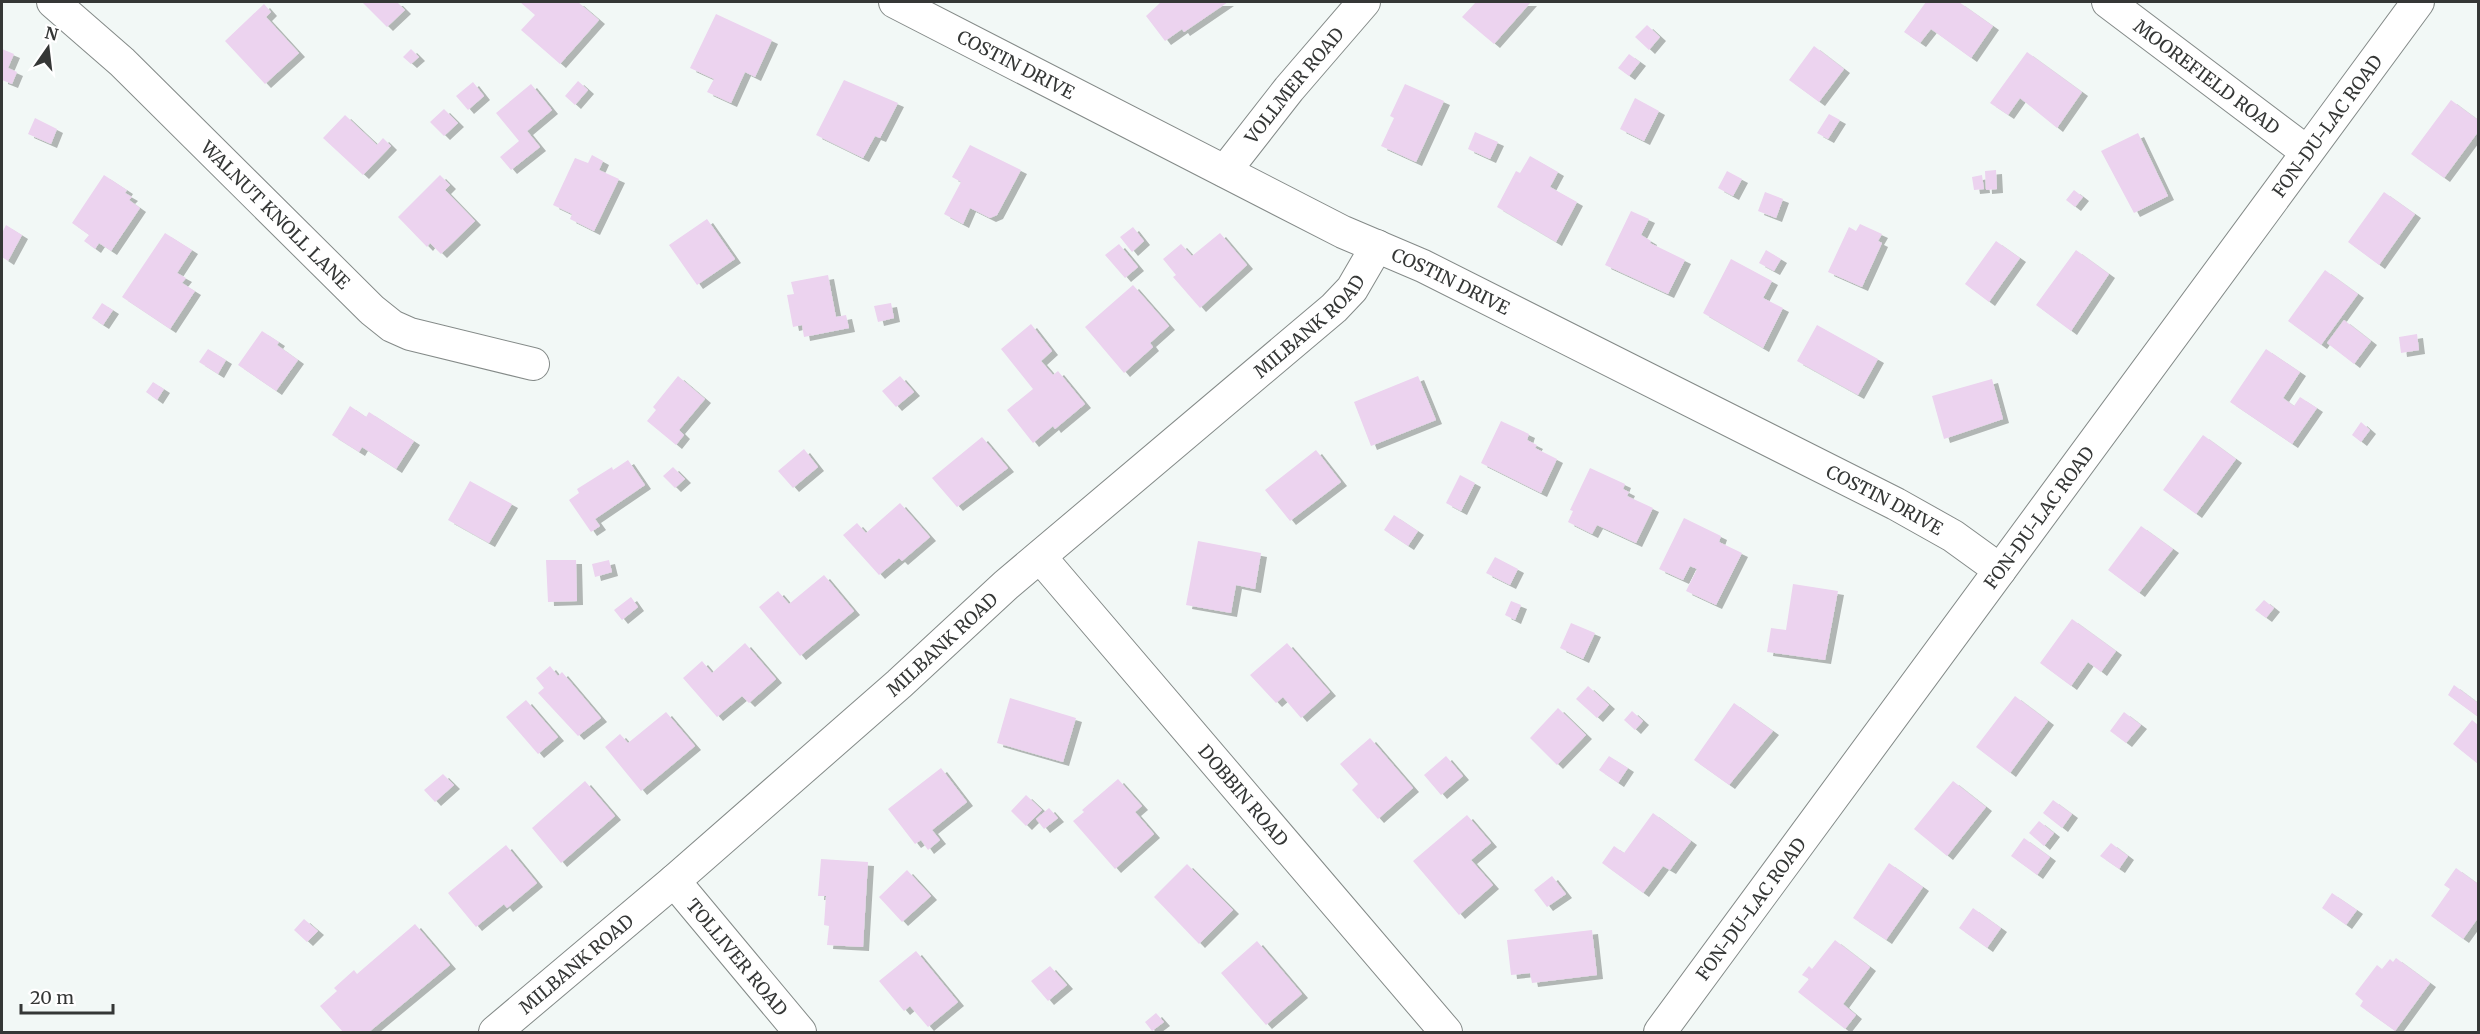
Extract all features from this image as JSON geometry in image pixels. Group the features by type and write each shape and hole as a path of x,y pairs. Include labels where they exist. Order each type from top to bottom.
{"street":[{"name":"WALNUT KNOLL LANE","path":"52,2 122,62 372,310 392,326 410,334 533,364"},
{"name":"COSTIN DRIVE","path":"895,2 1343,232 1423,266 1896,504 1953,536 2000,570"},
{"name":"VOLLMER ROAD","path":"1226,171 1289,89 1364,2"},
{"name":"MOOREFIELD ROAD","path":"2108,2 2307,152"},
{"name":"FON-DU-LAC ROAD","path":"1660,1032 2418,2"},
{"name":"MILBANK ROAD","path":"495,1032 674,881 899,684 1006,585 1041,558 1334,308 1352,289 1377,246"},
{"name":"DOBBIN ROAD","path":"1041,558 1316,884 1446,1032"},
{"name":"TOLLIVER ROAD","path":"674,881 800,1032"}],"building":[{"path":"362,2 397,2 405,10 387,27"},
{"path":"520,2 578,2 599,20 560,64 521,30 535,15"},
{"path":"1161,2 1228,2 1184,32 1182,29 1165,41 1146,16"},
{"path":"1476,2 1531,2 1494,44 1462,17"},
{"path":"1926,2 1959,2 1993,26 1971,58 1931,29 1920,43 1904,32"},
{"path":"264,4 271,12 266,17 299,53 265,84 225,41"},
{"path":"716,14 772,40 755,77 745,72 731,103 707,92 714,79 690,68"},
{"path":"1647,25 1660,37 1649,50 1635,37"},
{"path":"1814,46 1844,69 1819,102 1789,80"},
{"path":"2,49 14,54 8,68 17,72 12,84 2,80"},
{"path":"411,49 419,57 411,64 403,57"},
{"path":"2027,52 2082,92 2057,128 2020,98 2008,115 1990,103"},
{"path":"1629,54 1640,62 1629,76 1618,68"},
{"path":"844,80 898,103 880,138 875,136 863,158 816,135"},
{"path":"578,81 588,90 575,105 565,96"},
{"path":"473,82 484,96 468,110 456,96"},
{"path":"531,84 552,110 527,131 540,147 511,170 500,157 519,141 496,113"},
{"path":"1405,84 1444,101 1416,162 1381,146 1394,118 1390,116"},
{"path":"1635,98 1659,111 1644,141 1620,129"},
{"path":"2451,100 2478,120 2478,132 2444,178 2411,154"},
{"path":"444,109 458,123 444,136 430,122"},
{"path":"1829,114 1840,120 1828,139 1817,133"},
{"path":"345,115 377,145 383,138 391,146 363,175 323,138"},
{"path":"35,118 57,129 51,144 28,134"},
{"path":"1475,132 1498,142 1490,159 1468,149"},
{"path":"2138,133 2168,196 2134,213 2101,151"},
{"path":"970,145 1021,170 997,215 990,218 970,208 963,224 944,214 961,182 952,177"},
{"path":"592,155 603,161 599,170 619,179 594,231 570,219 572,214 553,205 575,158 588,163"},
{"path":"1530,156 1558,172 1550,187 1577,202 1556,242 1497,207 1516,171 1520,173"},
{"path":"1996,170 1997,189 1986,190 1985,171"},
{"path":"1727,171 1742,179 1733,196 1718,188"},
{"path":"104,175 127,190 125,193 132,197 129,200 140,208 111,251 99,243 95,249 84,241 89,235 72,223"},
{"path":"440,175 450,185 445,190 475,221 441,254 430,243 427,247 398,217"},
{"path":"1982,175 1984,189 1974,190 1972,177"},
{"path":"2074,190 2083,197 2075,207 2066,200"},
{"path":"1765,192 1783,199 1776,218 1758,211"},
{"path":"2384,192 2415,214 2379,265 2348,242"},
{"path":"1631,211 1649,219 1641,235 1651,241 1650,243 1685,260 1668,294 1605,265"},
{"path":"707,219 735,259 697,285 669,245"},
{"path":"1860,224 1882,234 1878,241 1882,243 1862,287 1828,272 1849,227 1856,231"},
{"path":"6,225 22,235 8,261 2,257 2,233"},
{"path":"1133,227 1144,241 1132,252 1120,237"},
{"path":"165,233 192,250 177,273 186,278 182,283 195,291 170,329 122,297"},
{"path":"1220,233 1247,265 1200,308 1173,277 1176,275 1163,259 1181,244 1192,256"},
{"path":"1996,241 2020,258 1989,302 1965,284"},
{"path":"1119,244 1138,267 1125,278 1105,255"},
{"path":"1766,250 1781,259 1774,271 1759,263"},
{"path":"2076,250 2109,274 2071,331 2036,305"},
{"path":"1731,259 1772,281 1763,298 1783,308 1763,348 1703,313"},
{"path":"2325,270 2358,294 2321,345 2288,321"},
{"path":"828,275 836,317 846,315 849,328 804,337 802,325 793,327 787,295 794,294 791,282"},
{"path":"1133,285 1169,326 1150,343 1153,347 1124,373 1085,327"},
{"path":"102,303 113,310 103,325 92,318"},
{"path":"891,303 894,318 878,322 874,306"},
{"path":"2344,320 2371,341 2354,364 2327,343"},
{"path":"1031,324 1052,351 1041,361 1053,375 1058,371 1085,404 1055,429 1053,426 1033,443 1007,410 1033,389 1001,349"},
{"path":"1817,325 1878,359 1858,395 1797,361"},
{"path":"262,331 279,342 277,345 298,360 276,391 238,365"},
{"path":"2417,334 2419,350 2401,353 2399,337"},
{"path":"208,349 226,360 218,374 199,362"},
{"path":"2266,349 2300,372 2283,398 2294,406 2300,397 2317,408 2292,444 2230,402"},
{"path":"678,376 705,399 679,430 684,435 676,445 647,421 656,410 653,407"},
{"path":"900,376 914,392 896,407 882,391"},
{"path":"1418,376 1436,420 1371,446 1354,402"},
{"path":"1992,379 2003,419 1944,439 1932,396"},
{"path":"153,382 164,389 157,400 146,392"},
{"path":"350,406 366,417 369,412 414,441 396,469 362,447 359,452 332,435"},
{"path":"1501,421 1529,434 1527,440 1537,445 1535,448 1557,459 1541,493 1481,463"},
{"path":"2361,422 2370,430 2361,442 2352,435"},
{"path":"2203,435 2236,459 2196,514 2163,490"},
{"path":"982,437 1008,468 957,507 932,478"},
{"path":"804,449 818,467 793,488 778,471"},
{"path":"1316,450 1341,482 1290,521 1265,490"},
{"path":"628,460 645,485 595,519 600,526 591,532 569,500 579,493 577,489 612,467 613,470"},
{"path":"673,467 685,479 675,488 663,476"},
{"path":"1590,468 1625,484 1623,489 1629,492 1627,496 1653,508 1636,543 1597,525 1592,534 1568,522 1573,511 1570,510"},
{"path":"1460,475 1475,483 1461,511 1446,503"},
{"path":"470,481 512,504 489,543 448,520"},
{"path":"900,503 930,537 902,561 899,558 879,575 843,535 857,523 866,533"},
{"path":"1394,515 1418,531 1408,546 1384,530"},
{"path":"1684,518 1721,536 1719,542 1742,553 1716,605 1686,591 1697,569 1690,566 1683,580 1659,569"},
{"path":"2141,526 2173,549 2139,593 2108,570"},
{"path":"1198,541 1261,553 1255,589 1236,585 1231,613 1186,605"},
{"path":"1495,557 1518,569 1510,585 1486,573"},
{"path":"546,560 576,560 577,601 548,602"},
{"path":"609,560 612,572 595,577 592,564"},
{"path":"824,575 854,611 800,656 759,607 778,591 789,604"},
{"path":"1793,584 1838,591 1825,660 1767,652 1771,628 1786,630"},
{"path":"631,597 638,607 622,620 614,610"},
{"path":"2264,600 2274,608 2266,618 2255,610"},
{"path":"1511,601 1521,605 1515,620 1505,615"},
{"path":"2072,619 2116,651 2101,672 2088,662 2071,686 2040,663"},
{"path":"1571,623 1595,633 1583,659 1560,648"},
{"path":"745,643 776,679 749,703 742,696 717,717 683,678 702,661 712,673"},
{"path":"1287,643 1330,692 1301,718 1283,697 1276,703 1250,675"},
{"path":"550,666 558,676 562,672 601,718 578,736 538,693 544,688 536,678"},
{"path":"2454,685 2478,703 2478,717 2448,695"},
{"path":"1588,686 1609,705 1597,718 1576,699"},
{"path":"2015,696 2048,721 2010,773 1976,747"},
{"path":"1010,698 1076,718 1063,762 997,743"},
{"path":"526,700 558,737 538,754 506,717"},
{"path":"1734,703 1773,731 1729,785 1694,760"},
{"path":"1558,708 1586,735 1557,765 1530,738"},
{"path":"1632,711 1643,721 1635,730 1624,720"},
{"path":"666,712 695,746 641,791 605,747 620,734 628,743"},
{"path":"2124,712 2141,725 2126,743 2110,731"},
{"path":"2472,720 2478,725 2478,764 2453,744"},
{"path":"1370,738 1413,788 1378,819 1352,790 1358,784 1340,764"},
{"path":"1446,756 1463,776 1441,795 1424,775"},
{"path":"1609,756 1628,768 1618,783 1599,770"},
{"path":"941,768 967,802 932,830 940,840 928,850 921,840 915,844 888,809"},
{"path":"443,774 454,785 435,802 424,790"},
{"path":"1118,779 1142,806 1135,812 1154,834 1115,869 1073,821 1084,812 1082,810"},
{"path":"585,781 615,816 561,863 532,828"},
{"path":"1953,781 1986,807 1947,856 1914,829"},
{"path":"1026,795 1042,810 1026,826 1011,811"},
{"path":"2053,800 2072,814 2062,828 2043,813"},
{"path":"1049,808 1058,818 1044,829 1036,819"},
{"path":"1653,813 1691,841 1670,870 1663,866 1643,893 1602,863 1614,846 1624,853"},
{"path":"1467,815 1491,843 1471,860 1493,885 1459,915 1413,861"},
{"path":"2039,821 2054,833 2044,846 2029,833"},
{"path":"2024,838 2050,857 2037,875 2011,856"},
{"path":"2111,843 2128,856 2119,869 2100,856"},
{"path":"506,845 537,883 507,908 504,904 476,927 448,893"},
{"path":"821,859 868,862 863,947 827,945 829,926 824,925 826,896 818,896"},
{"path":"1889,863 1923,887 1886,940 1853,918"},
{"path":"1187,864 1233,910 1199,944 1154,897"},
{"path":"2456,868 2478,884 2478,918 2463,939 2431,916 2450,889 2444,885"},
{"path":"907,870 931,896 902,922 879,897"},
{"path":"1552,876 1566,894 1547,907 1534,890"},
{"path":"2332,893 2357,910 2346,925 2322,908"},
{"path":"1973,908 2001,928 1987,948 1959,928"},
{"path":"304,919 318,931 307,942 294,930"},
{"path":"415,924 450,965 369,1032 343,1032 320,1006 337,991 334,988 354,970 357,974"},
{"path":"1592,930 1597,975 1532,983 1530,973 1511,975 1507,940"},
{"path":"1835,940 1870,967 1843,1004 1856,1015 1845,1029 1798,992 1809,979 1802,975 1809,966 1812,969"},
{"path":"1257,941 1302,994 1266,1025 1221,973"},
{"path":"916,951 958,1002 928,1027 910,1006 904,1011 879,981"},
{"path":"2396,958 2430,983 2395,1031 2360,1006 2363,1001 2355,994 2377,965 2382,969 2390,959 2393,962"},
{"path":"1050,966 1067,985 1048,1001 1031,981"},
{"path":"1156,1013 1164,1022 1152,1031 1145,1022"}]}
